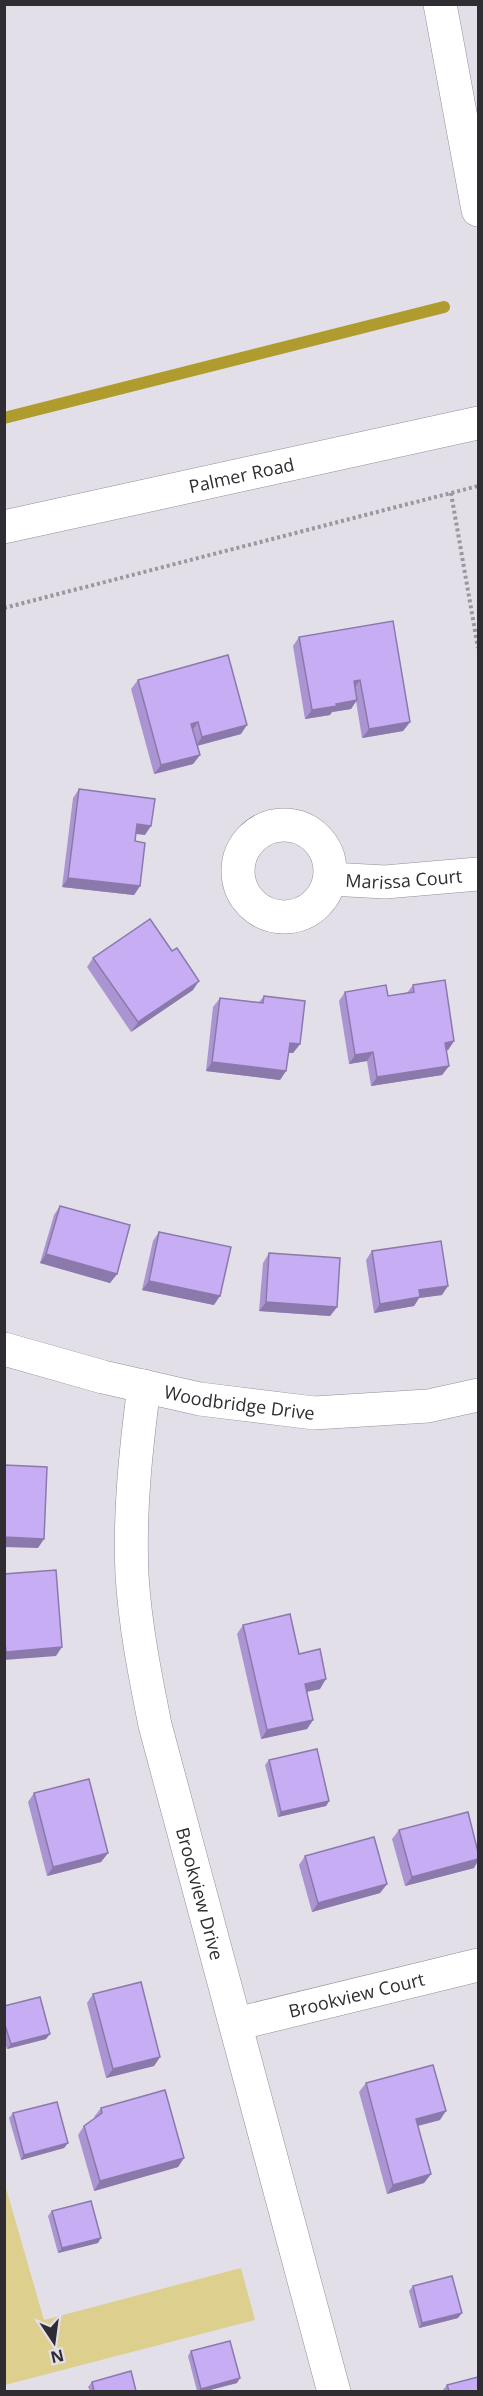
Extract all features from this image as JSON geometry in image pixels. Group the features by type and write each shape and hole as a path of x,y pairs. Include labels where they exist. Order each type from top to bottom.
{"street":[{"path":"440,4 478,210"},
{"name":"Palmer Road","path":"4,527 478,423"},
{"name":"Marissa Court","path":"330,879 385,882 478,874"},
{"name":"Woodbridge Drive","path":"4,1349 200,1399 314,1413 428,1406 478,1395"},
{"name":"Brookview Drive","path":"144,1386 134,1462 131,1518 132,1575 140,1651 155,1725 334,2391"},
{"name":"Brookview Court","path":"236,2024 478,1965"}],"path":[{"path":"4,608 478,486"},
{"path":"451,493 478,648"}],"shaded area":[{"path":"4,2181 44,2320 241,2268 255,2320 5,2385"}],"building":[{"path":"393,621 410,722 369,729 360,680 354,681 357,700 312,710 299,637"},
{"path":"228,655 247,725 202,737 198,722 191,724 200,755 161,765 138,680"},
{"path":"79,789 155,799 151,826 137,824 135,841 145,843 140,886 68,878"},
{"path":"150,919 172,951 177,948 199,981 138,1022 93,958"},
{"path":"445,980 454,1041 445,1043 449,1066 377,1077 373,1052 355,1055 345,992 386,985 388,996 414,992 413,985"},
{"path":"264,996 305,1001 300,1044 290,1043 286,1071 212,1062 220,998 263,1003"},
{"path":"60,1206 130,1225 117,1274 46,1254"},
{"path":"159,1232 231,1247 220,1296 149,1281"},
{"path":"441,1241 448,1286 419,1290 420,1297 380,1304 372,1251"},
{"path":"269,1253 340,1258 337,1307 266,1302"},
{"path":"4,1465 47,1467 44,1539 4,1537"},
{"path":"56,1570 62,1647 6,1652 4,1574"},
{"path":"290,1614 299,1654 320,1649 326,1679 305,1684 313,1720 267,1730 243,1625"},
{"path":"317,1749 329,1801 281,1812 269,1760"},
{"path":"89,1779 108,1853 53,1867 34,1793"},
{"path":"468,1812 478,1859 412,1877 399,1830"},
{"path":"374,1837 387,1884 318,1903 305,1856"},
{"path":"141,1982 160,2057 113,2069 93,1994"},
{"path":"40,1997 50,2034 11,2044 4,2022 4,2006"},
{"path":"433,2065 446,2111 416,2119 431,2174 393,2185 366,2083"},
{"path":"165,2090 184,2158 100,2181 84,2126 102,2113 101,2108"},
{"path":"57,2102 68,2143 24,2155 13,2113"},
{"path":"91,2201 101,2238 62,2248 52,2211"},
{"path":"452,2276 462,2313 422,2323 413,2286"},
{"path":"230,2341 240,2378 201,2389 191,2351"},
{"path":"131,2371 136,2391 94,2391 92,2382"},
{"path":"478,2377 478,2391 449,2391 447,2385"}],"waterway":[{"path":"4,418 444,307"}]}
